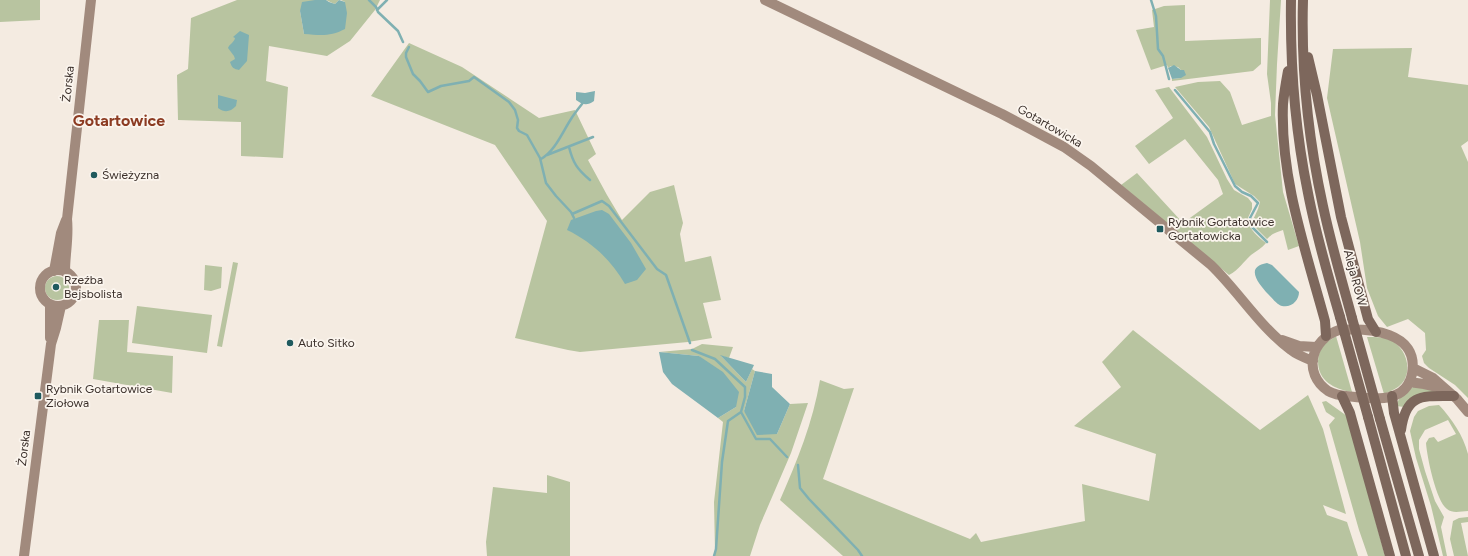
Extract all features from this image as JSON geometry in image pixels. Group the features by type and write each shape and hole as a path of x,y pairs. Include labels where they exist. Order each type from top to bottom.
{"main road":[{"name":"Aleja ROW","path":"1291,0 1291,48 1295,107 1304,172 1317,233 1406,556"},
{"name":"Aleja ROW","path":"1303,0 1306,92 1313,156 1323,207 1418,556"},
{"path":"1303,36 1317,95 1341,217 1368,319 1376,332"},
{"path":"1291,48 1283,104 1286,158 1294,204 1325,321 1326,336"},
{"path":"1342,396 1348,406 1390,556"},
{"path":"1392,396 1393,408 1400,435 1434,556"},
{"path":"1400,435 1404,413 1414,401 1428,396 1454,396"}],"street":[{"name":"Żorska","path":"54,271 61,233 66,219 91,0"},
{"name":"Gotartowicka","path":"765,0 1002,114 1078,157 1211,265 1228,282 1266,328 1291,351 1312,361"},
{"name":"Żorska","path":"65,272 68,234 66,219"},
{"path":"54,271 65,272 73,280 75,290 70,301 61,306 50,304 42,296 40,285 46,275 54,271"},
{"name":"Żorska","path":"50,304 49,326 51,344"},
{"name":"Żorska","path":"24,556 51,344 61,306"},
{"path":"1344,330 1376,332 1393,335 1401,340 1410,352 1412,368 1409,382 1400,392 1379,400 1342,396 1333,393 1322,385 1316,376 1312,361 1316,347 1326,336 1344,330"},
{"name":"Gotartowicka","path":"1278,339 1299,346 1316,347"},
{"path":"1412,368 1433,378 1454,396 1468,412"},
{"path":"1409,382 1445,389"}],"green space":[{"path":"0,0 40,0 40,20 0,22"},
{"path":"237,0 322,0 309,5 300,11 304,34 345,2 341,0 380,0 375,10 350,41 327,56 269,46 266,81 288,87 283,158 241,156 241,122 178,120 177,75 188,69 191,18"},
{"path":"326,0 339,0 335,4"},
{"path":"1270,0 1281,0 1275,115 1283,192 1299,246 1288,250 1283,230 1272,234 1267,239 1256,228 1252,222 1260,202 1254,196 1235,184 1209,127 1175,87 1198,82 1220,81 1230,92 1242,125 1271,116 1271,103 1267,74"},
{"path":"1185,5 1185,41 1261,38 1261,64 1253,71 1172,81 1172,79 1181,78 1181,70 1178,67 1171,66 1168,68 1167,65 1151,70 1136,30 1154,27 1152,10 1164,6"},
{"path":"409,43 462,67 539,118 575,110 596,154 588,160 622,220 650,192 674,185 683,223 680,234 685,262 711,256 721,300 703,303 712,338 688,342 580,352 515,338 547,221 495,145 371,96"},
{"path":"1412,48 1408,77 1468,85 1468,141 1461,146 1468,162 1468,398 1455,385 1424,363 1422,356 1426,350 1425,333 1408,319 1387,327 1378,316 1367,288 1360,242 1327,98 1333,49"},
{"path":"1169,87 1207,137 1227,179 1234,190 1248,198 1252,203 1252,209 1247,220 1250,227 1266,243 1251,255 1236,271 1229,275 1121,185 1137,173 1183,223 1223,194 1218,180 1185,139 1149,164 1135,146 1173,118 1155,90"},
{"path":"233,262 238,263 222,347 217,346"},
{"path":"205,265 222,267 221,288 211,291 204,290"},
{"path":"57,276 66,279 69,288 66,297 57,300 48,297 45,288 48,279"},
{"path":"137,306 212,315 207,353 132,343"},
{"path":"99,320 129,320 127,352 173,356 172,393 93,379"},
{"path":"1133,330 1260,430 1308,395 1323,429 1346,514 1323,505 1327,515 1347,522 1358,556 843,556 780,500 809,426 820,380 844,389 854,388 823,479 970,539 976,533 981,542 1085,521 1082,484 1149,501 1156,454 1074,426 1121,387 1102,362"},
{"path":"1336,336 1352,392 1339,389 1328,383 1321,374 1319,368 1318,359 1321,349 1326,343"},
{"path":"1367,337 1381,337 1389,339 1400,348 1407,361 1406,375 1403,382 1398,387 1384,394"},
{"path":"702,344 733,347 729,358 721,356 746,382 752,369 755,371 744,411 777,434 790,404 808,403 791,453 760,525 750,556 713,556 715,551 714,502 723,422 718,418 736,407 699,356 659,352 692,349"},
{"path":"1418,385 1439,393 1404,407 1396,406 1399,398 1405,392"},
{"path":"1326,401 1347,416 1385,556 1368,556 1359,530 1329,425 1335,418 1326,412 1322,402"},
{"path":"1439,405 1456,428 1463,440 1468,454 1468,511 1449,511 1439,497 1430,468 1426,443 1429,438 1434,437 1438,442 1456,434 1448,420 1425,430 1419,440 1419,449 1425,471 1435,501 1444,517 1441,527 1447,556 1443,556 1410,431 1414,417 1418,411 1429,406"},
{"path":"547,475 570,482 570,556 487,556 486,542 493,487 547,493"},
{"path":"1468,517 1468,522 1461,523 1468,556 1454,556 1450,539 1453,521 1459,518"}],"water":[{"path":"326,0 335,4 339,0 345,2 347,13 345,29 340,32 330,34 304,34 300,11 302,2"},
{"path":"240,31 249,35 247,61 239,70 234,69 230,62 235,59 228,48 235,38 233,37"},
{"path":"1174,65 1181,70 1184,70 1186,75 1181,78 1172,79 1168,68"},
{"path":"595,91 594,101 592,103 585,104 576,100 576,92 585,93"},
{"path":"218,95 237,100 236,106 232,110 221,110 218,108"},
{"path":"602,210 609,214 631,243 646,269 637,280 625,284 614,267 600,252 585,240 567,230 571,220"},
{"path":"1267,263 1272,265 1299,292 1298,298 1292,305 1282,306 1278,304 1264,290 1258,281 1255,272 1256,268"},
{"path":"659,352 699,356 723,372 739,392 736,407 718,418 672,384 663,372"},
{"path":"720,355 754,365 746,382"},
{"path":"755,371 772,374 772,387 790,404 777,434 757,435 744,411"}],"waterway":[{"path":"369,0 376,7 378,12 398,31 403,42"},
{"path":"377,10 387,0"},
{"path":"1151,0 1156,16 1158,49 1163,56 1169,79"},
{"path":"409,47 406,57 413,74 428,92 441,86 469,81 474,77 509,102 515,110 518,120 517,128 519,131 527,135 540,158 546,183 571,212 574,218"},
{"path":"1175,90 1210,132 1214,144 1235,186 1242,192 1251,196 1258,203 1250,218 1252,227 1267,242"},
{"path":"541,159 554,147 572,117 582,104"},
{"path":"547,155 593,137"},
{"path":"569,147 576,165 590,180"},
{"path":"572,214 602,201 609,206 657,269 666,275 690,343"},
{"path":"692,350 715,359 745,387 745,397 741,412 756,439 770,439 787,457"},
{"path":"714,556 716,549 722,462 728,421 741,412"},
{"path":"798,465 800,488 862,556"}],"place":[{"name":"Świeżyzna","path":"94,175"},
{"name":"Rybnik Gortatowice Gortatowicka","path":"1160,229"},
{"name":"Rzeźba Bejsbolista","path":"56,287"},
{"name":"Auto Sitko","path":"290,343"},
{"name":"Rybnik Gotartowice Ziołowa","path":"38,396"}],"district":[{"name":"Gotartowice","path":"119,120"}]}
